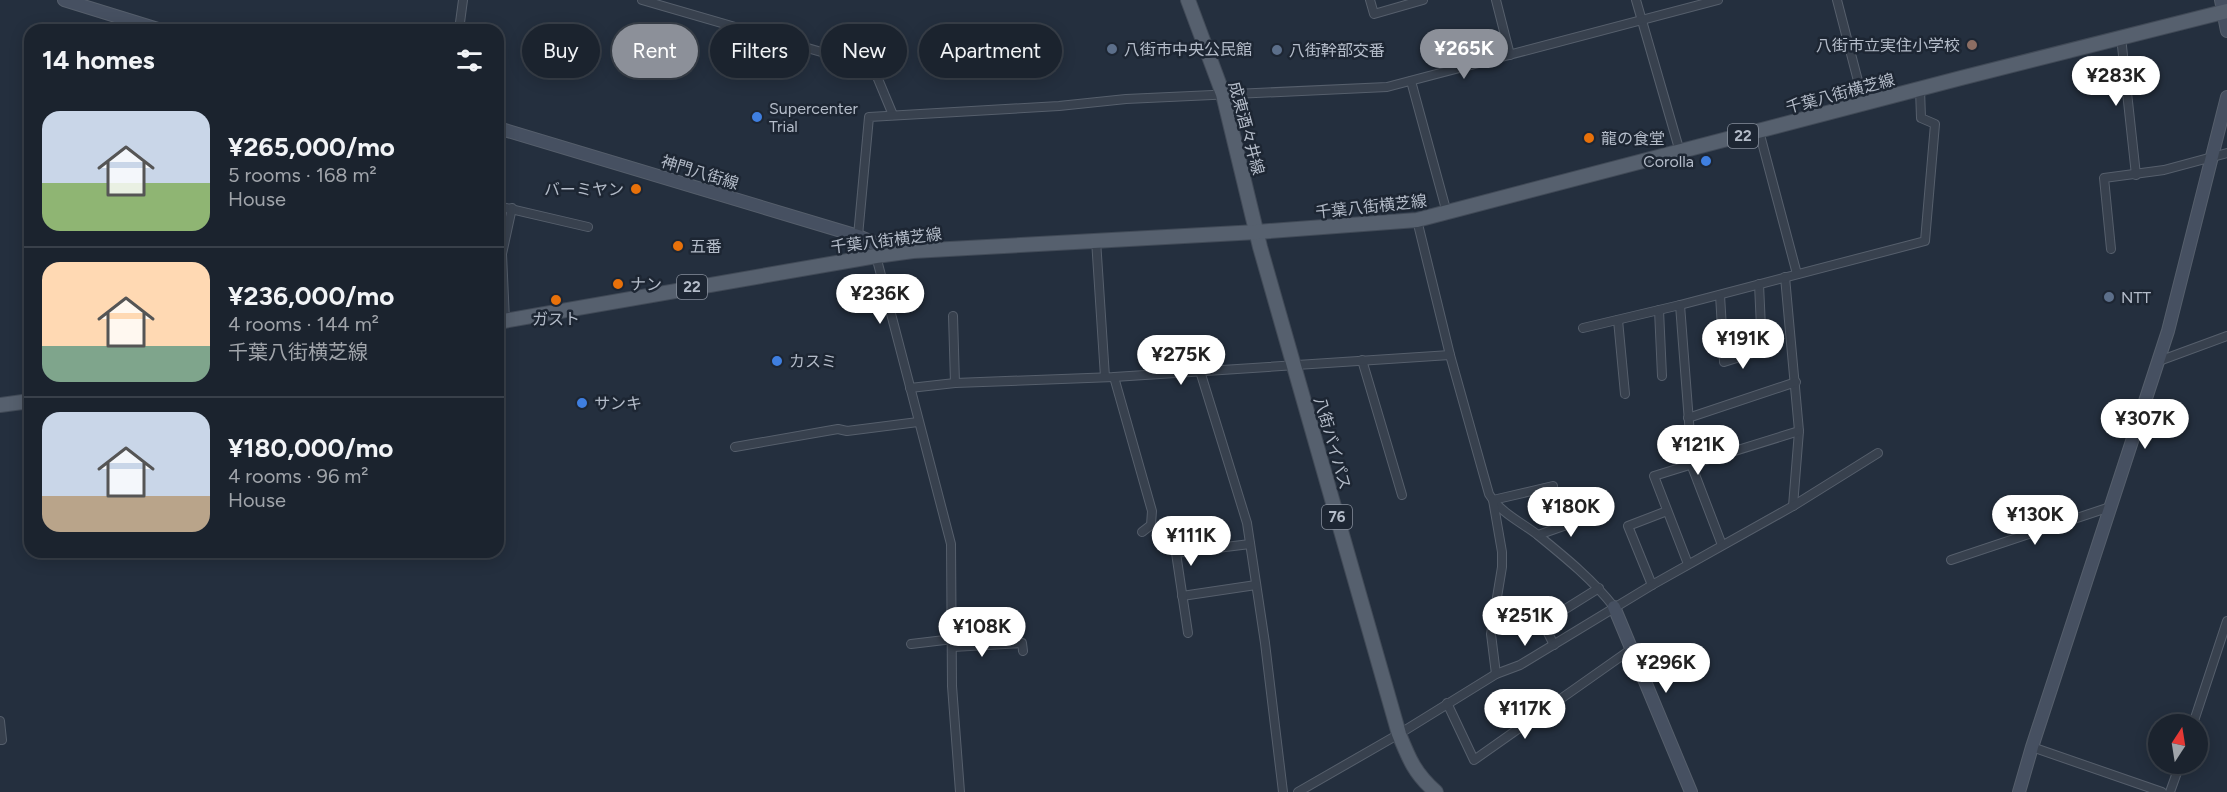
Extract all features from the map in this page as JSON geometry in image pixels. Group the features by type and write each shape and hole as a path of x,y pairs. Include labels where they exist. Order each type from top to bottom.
{"main road":[{"name":"成東酒々井線","path":"1188,0 1223,94 1257,232"},
{"name":"千葉八街横芝線","path":"504,321 882,255 1417,220 2121,37 2224,8"},
{"name":"八街バイパス","path":"1257,232 1399,734 1412,765 1424,782 1436,792"},
{"path":"0,405 24,401"}],"street":[{"path":"64,0 97,6 145,24"},
{"path":"460,24 463,0"},
{"path":"642,0 873,67 893,115"},
{"path":"1370,0 1374,14 1423,0"},
{"path":"1496,0 1510,55"},
{"path":"1636,0 1680,152"},
{"path":"858,236 868,117 1059,106 1126,99 1387,87 1718,0"},
{"path":"1837,0 1864,104"},
{"path":"2224,8 2227,31"},
{"path":"2121,37 2136,175"},
{"path":"1412,81 1447,213"},
{"path":"1584,328 1925,241 1935,124 1921,118 1920,88"},
{"path":"2019,792 2178,298 2227,96"},
{"name":"神門八街線","path":"504,130 858,236 877,244 882,255"},
{"path":"1759,131 1797,274"},
{"path":"2112,249 2104,178 2164,170 2227,153"},
{"path":"504,207 588,227"},
{"path":"504,245 512,208"},
{"path":"1417,220 1450,355 1489,494 1493,500 1538,535 1599,588 1614,607 1630,650 1692,792"},
{"path":"1096,240 1109,377 1152,511 1151,525 1142,532"},
{"path":"882,255 918,422 951,544 952,686 960,792"},
{"path":"1785,277 1799,431 1792,506"},
{"path":"1720,295 1724,362 1762,350 1759,284"},
{"path":"1680,305 1690,435"},
{"path":"1659,310 1662,376"},
{"path":"953,316 955,383"},
{"path":"1618,320 1625,394"},
{"path":"2159,361 2227,336"},
{"path":"910,388 955,383 1109,377 1450,355"},
{"path":"1362,360 1402,495"},
{"path":"1200,371 1247,523 1283,792"},
{"path":"1689,418 1796,382"},
{"path":"735,447 838,429 847,432 918,422"},
{"path":"1688,564 1654,476 1799,431"},
{"path":"1299,792 1496,674 1520,665 1614,607 1792,506 1878,453"},
{"path":"1691,464 1722,545"},
{"path":"1493,500 1552,486"},
{"path":"1493,500 1502,552 1502,567 1491,634 1496,674"},
{"path":"1951,560 2110,507"},
{"path":"1652,585 1628,526 1667,511"},
{"path":"1538,535 1595,515"},
{"path":"1188,633 1176,553 1250,544"},
{"path":"1182,596 1256,585"},
{"path":"1554,645 1543,623 1599,588"},
{"path":"2196,714 2227,621"},
{"path":"911,644 1022,643 1023,651"},
{"path":"1447,703 1474,760 1630,650"},
{"path":"0,721 2,740 0,740"},
{"path":"2032,747 2162,792"},
{"path":"2170,792 2176,774"}],"place":[{"name":"八街市立実住小学校","path":"1972,45"},
{"name":"八街市中央公民館","path":"1112,49"},
{"name":"八街幹部交番","path":"1277,50"},
{"name":"Supercenter Trial","path":"757,117"},
{"name":"龍の食堂","path":"1589,138"},
{"name":"Corolla","path":"1706,161"},
{"name":"バーミヤン","path":"636,189"},
{"name":"五番","path":"678,246"},
{"name":"ナン","path":"618,284"},
{"name":"NTT","path":"2109,297"},
{"name":"ガスト","path":"556,300"},
{"name":"カスミ","path":"777,361"},
{"name":"サンキ","path":"582,403"}]}
